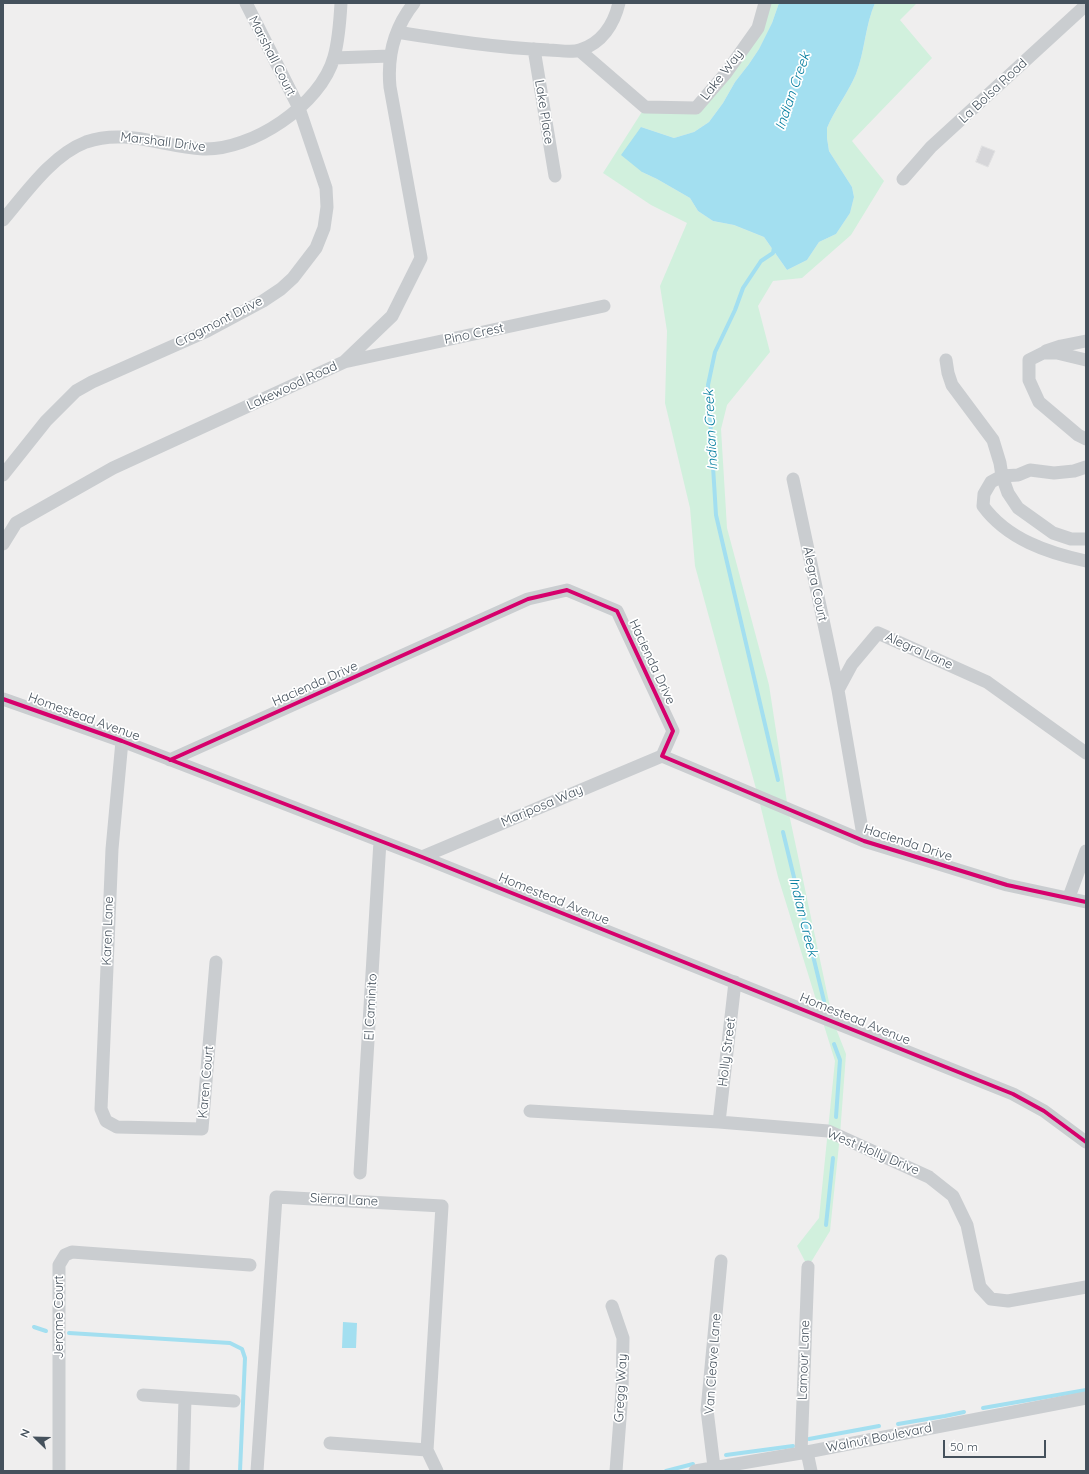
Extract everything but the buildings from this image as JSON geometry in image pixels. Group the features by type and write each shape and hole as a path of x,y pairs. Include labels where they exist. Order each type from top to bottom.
{"street":[{"name":"Marshall Court","path":"246,3 299,108"},
{"name":"Marshall Drive","path":"3,220 49,166 73,148 86,142 107,137 133,137 202,149 220,148 236,144 262,133 299,108 321,83 334,58 339,29 341,3"},
{"name":"Lakewood Road","path":"3,544 16,523 113,468 344,362 392,316 421,258 390,87 389,72 390,56 397,32 414,3"},
{"path":"397,32 444,40 534,49 579,50 592,45 610,28 616,16 619,3"},
{"name":"Lake Way","path":"579,50 646,107 696,108 726,73 758,28 765,3"},
{"name":"La Bolsa Road","path":"904,179 931,147 1086,5"},
{"name":"Lake Place","path":"534,49 555,176"},
{"path":"334,58 390,56"},
{"name":"Cragmont Drive","path":"3,475 46,421 76,391 92,382 207,331 263,301 281,289 303,267 316,248 324,228 327,207 326,188 299,108"},
{"name":"Pino Crest","path":"344,362 604,306"},
{"path":"1086,341 1062,346 1029,360 1029,380 1039,402 1078,435 1086,439"},
{"path":"1043,353 1057,353 1086,360"},
{"path":"946,360 952,385 993,440 1008,493 1018,508 1053,533 1071,539 1086,539"},
{"path":"1086,467 1074,471 1054,473 1030,470 1018,475 1002,476 991,482 984,494 983,506 991,517 1014,535 1030,544 1064,556 1086,561"},
{"name":"Alegra Court","path":"793,479 838,690"},
{"name":"Hacienda Drive","path":"170,760 528,599 567,590 617,611 673,731 662,756 864,841 1007,885 1069,897 1086,902"},
{"name":"Alegra Lane","path":"838,690 852,664 878,633 987,682 1086,753"},
{"path":"838,690 864,841"},
{"name":"Homestead Avenue","path":"3,699 122,741 422,857 1014,1094 1044,1111 1086,1142"},
{"name":"Karen Lane","path":"106,1121 101,1109 111,865 122,741"},
{"name":"Mariposa Way","path":"422,857 662,756"},
{"name":"El Caminito","path":"360,1173 380,841"},
{"path":"1069,897 1086,852"},
{"name":"Karen Court","path":"106,1121 117,1127 202,1129 216,962"},
{"name":"Holly Street","path":"719,1122 735,982"},
{"name":"West Holly Drive","path":"530,1111 719,1122 828,1131 929,1177 953,1196 967,1225 980,1287 991,1299 1008,1301 1086,1287"},
{"name":"Sierra Lane","path":"257,1471 276,1196 442,1206 428,1450 437,1471"},
{"name":"Jerome Court","path":"59,1471 59,1266 65,1255 72,1252 250,1264"},
{"name":"Van Cleave Lane","path":"714,1467 707,1410 721,1261"},
{"name":"Lamour Lane","path":"808,1267 804,1453 811,1471"},
{"name":"Gregg Way","path":"612,1306 623,1338 622,1392 616,1471"},
{"path":"143,1395 234,1401"},
{"path":"183,1471 185,1398"},
{"name":"Walnut Boulevard","path":"695,1471 804,1453 1086,1398"},
{"path":"330,1443 428,1450"}],"green space":[{"path":"765,3 779,3 772,23 759,49 709,122 694,132 674,138 641,127 642,172 690,198 698,211 713,221 734,225 764,237 787,270 807,260 819,242 836,234 850,213 854,197 852,187 829,151 827,128 856,74 875,3 917,3 900,20 932,58 852,141 884,181 851,235 802,278 773,281 758,306 770,352 727,405 721,429 727,528 769,685 788,809 833,1021 846,1054 840,1135 830,1231 808,1267 797,1246 819,1218 835,1061 778,877 758,796 695,566 690,508 665,403 667,331 660,286 687,223 651,205 603,173 645,107 696,108 726,73"}],"water":[{"path":"779,3 875,3 856,74 827,128 829,151 852,187 854,197 850,213 836,234 819,242 807,260 787,270 764,237 734,225 713,221 698,211 690,198 642,172 621,155 641,127 674,138 694,132 709,122 759,49 772,23"},
{"path":"343,1322 357,1323 356,1348 342,1348"}],"waterway":[{"name":"Indian Creek","path":"774,247 773,253 761,261 743,288 735,310 715,352 708,385 716,515 778,780"},
{"name":"Indian Creek","path":"783,832 824,1001"},
{"name":"Indian Creek","path":"834,1044 840,1060 836,1117"},
{"name":"Indian Creek","path":"826,1225 833,1158"},
{"path":"34,1327 46,1331"},
{"path":"69,1333 230,1343 242,1349 245,1358 240,1471"},
{"path":"983,1408 1086,1390"},
{"path":"898,1424 964,1412"},
{"path":"809,1439 879,1426"},
{"name":"Indian Creek","path":"726,1455 793,1446"},
{"name":"Indian Creek","path":"666,1471 693,1464"}],"cycle path":[{"path":"170,760 528,599 567,590 617,611 673,731 662,756 864,841 1007,885 1086,902"},
{"path":"3,699 122,741 422,857 1013,1094 1044,1111 1086,1142"}]}
